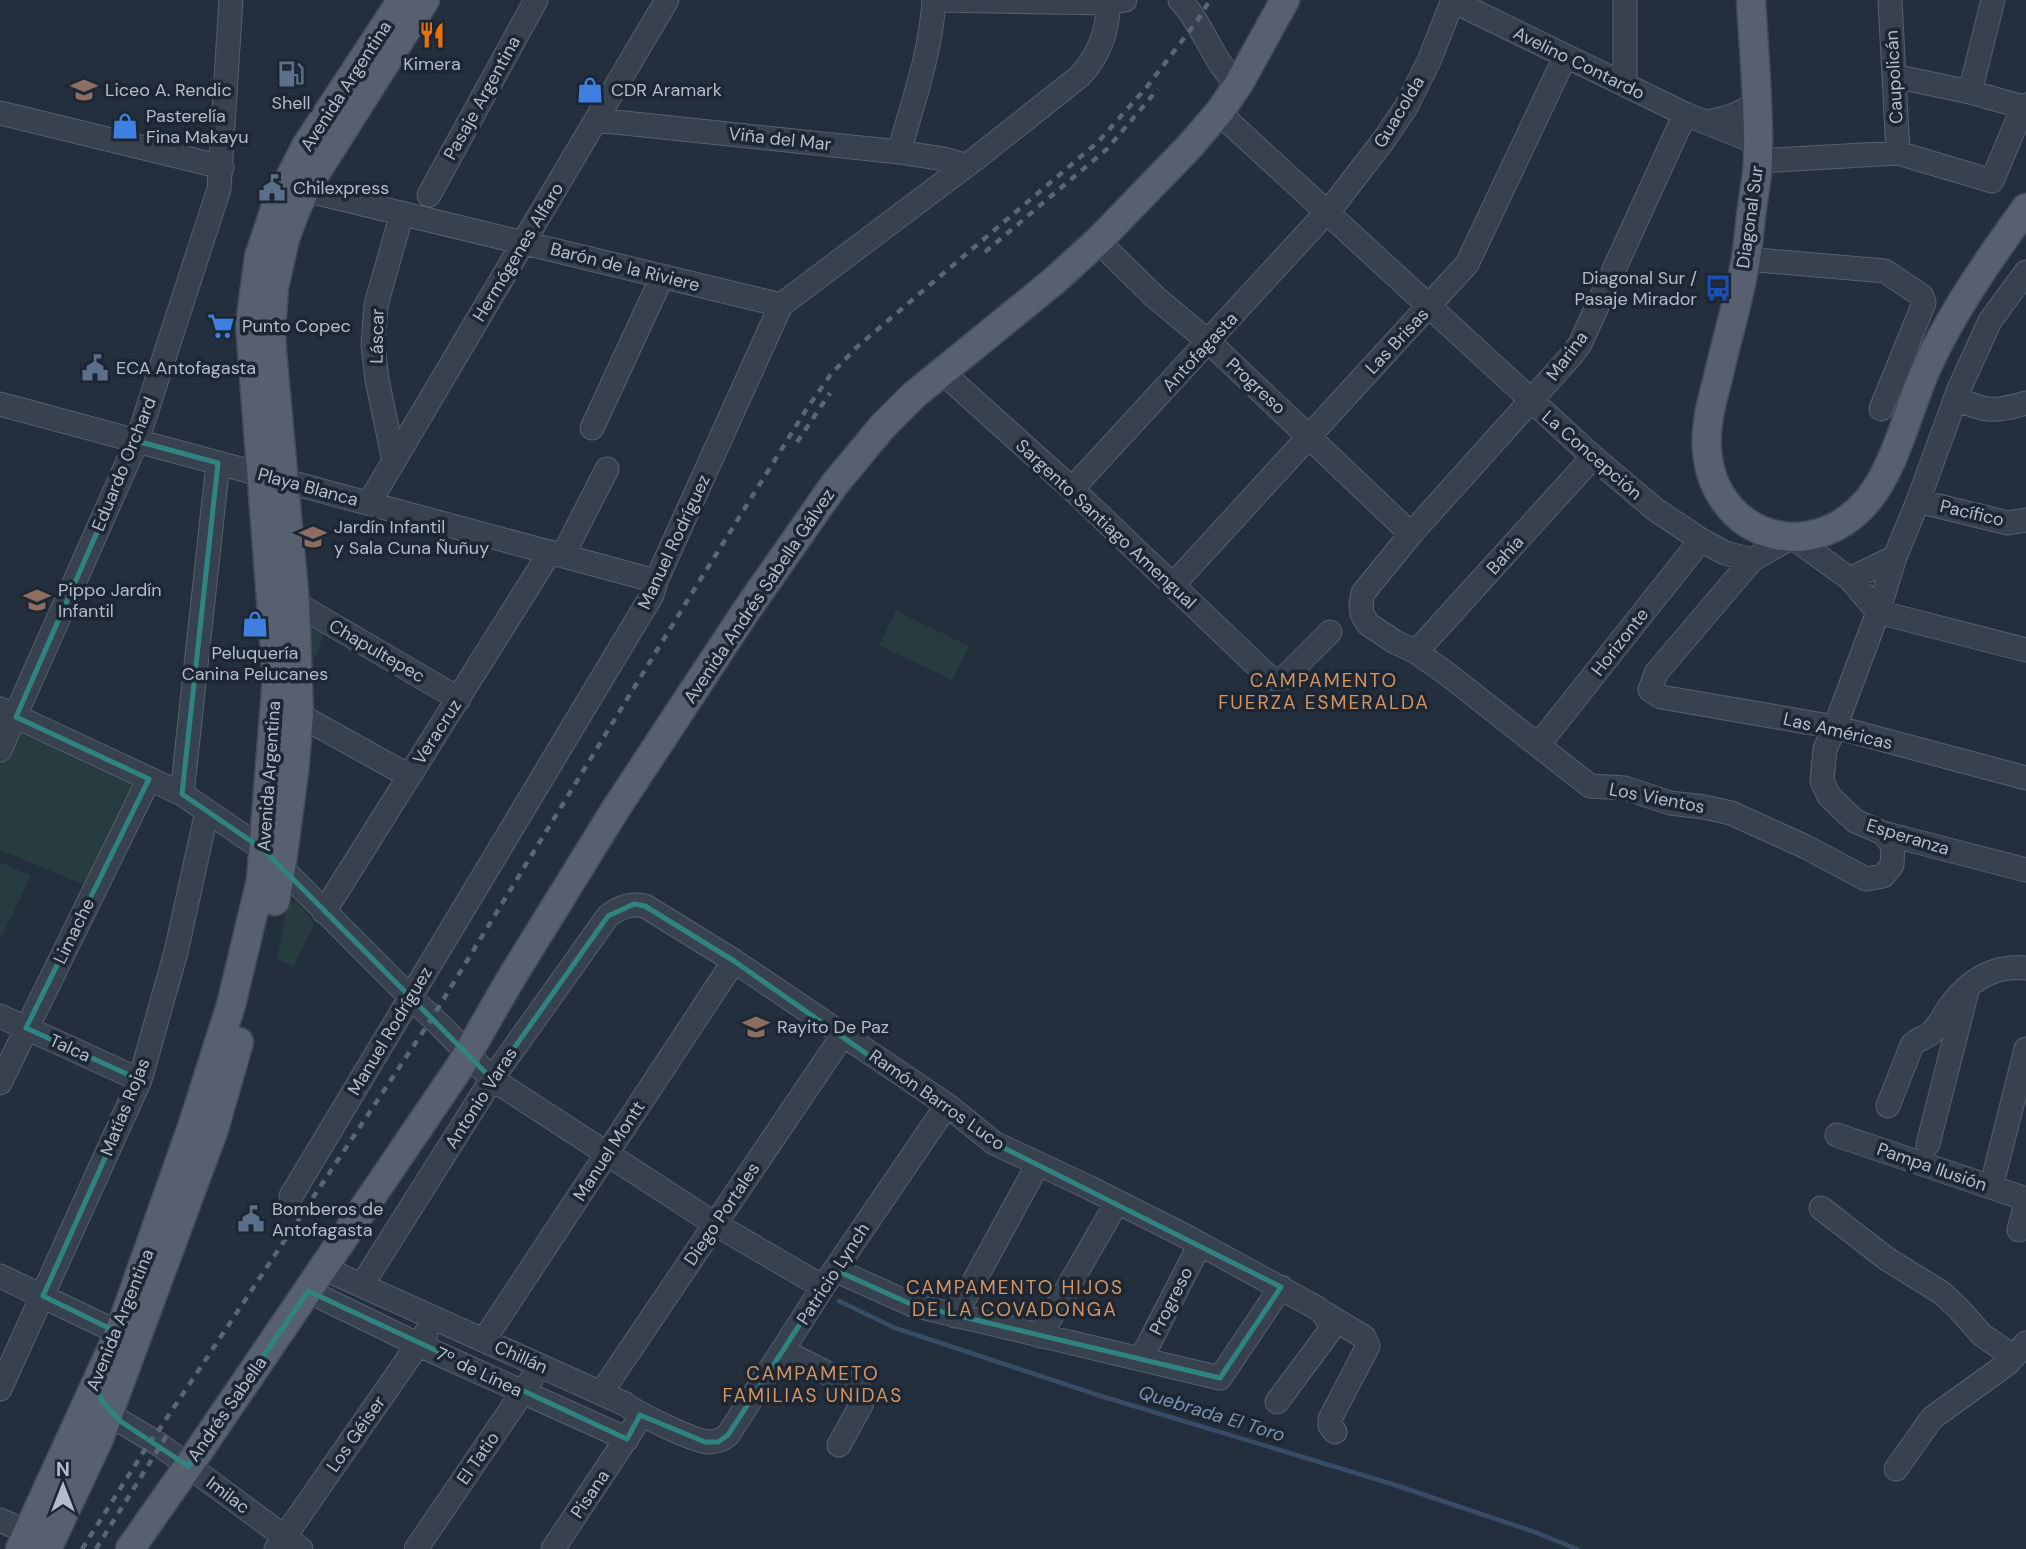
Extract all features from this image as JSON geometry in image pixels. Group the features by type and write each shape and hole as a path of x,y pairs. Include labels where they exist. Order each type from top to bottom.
{"main road":[{"name":"Avenida Argentina","path":"31,1543 99,1439 214,1129 249,1008 272,860 294,772 299,715 295,603 272,477 250,324 255,279 277,203 306,146 402,0"},
{"name":"Avenida Argentina","path":"31,1543 119,1332 193,1124 231,1005 260,885 272,860 277,678 272,600 272,309 285,239 305,190 425,0"},
{"name":"Avenida Andrés Sabella Gálvez","path":"316,1279 468,1054 602,830 746,611 851,463 897,411 1054,281 1098,241 1190,146 1238,85 1285,0"},
{"name":"Diagonal Sur","path":"1751,0 1758,152 1745,259 1707,430 1707,451 1717,487 1737,514 1766,532 1792,537"},
{"path":"1792,537 1814,535 1834,528 1854,515 1870,498 1885,473 1939,342 2026,208"},
{"name":"Andrés Sabella","path":"130,1549 316,1279"}],"street":[{"name":"Eduardo Orchard","path":"0,750 8,713 137,441 219,189 231,0"},
{"name":"Pasaje Argentina","path":"429,195 536,0"},
{"name":"Hermógenes Alfaro","path":"369,503 667,0"},
{"path":"899,152 928,48 936,0 1114,1"},
{"path":"1180,0 1197,21 1227,73 1238,85"},
{"path":"1625,0 1625,85"},
{"name":"Caupolicán","path":"1890,0 1898,153"},
{"path":"1970,92 1993,0"},
{"name":"Manuel Rodríguez","path":"291,1196 652,595 781,305 1080,76 1091,64 1107,27 1114,1"},
{"name":"Avelino Contardo","path":"1453,1 1695,118 1758,152 1898,153 1992,181 2024,106"},
{"name":"Guacolda","path":"1327,214 1406,107 1429,61 1453,1"},
{"name":"Las Brisas","path":"1172,586 1467,264 1565,57"},
{"path":"1894,76 2024,106"},
{"path":"1695,118 1742,112 1756,102"},
{"name":"La Concepción","path":"1220,111 1327,214 1593,457 1656,510 1701,540 1725,553 1752,559"},
{"path":"0,113 222,167"},
{"name":"Marina","path":"1363,593 1411,534 1571,356 1587,331 1695,118"},
{"name":"Viña del Mar","path":"596,120 899,152 964,165"},
{"name":"Barón de la Riviere","path":"305,190 781,305"},
{"name":"Láscar","path":"394,461 377,380 373,345 376,305 402,213"},
{"name":"Antofagasta","path":"1072,489 1327,214"},
{"name":"Progreso","path":"1098,241 1155,297 1209,342 1310,436 1411,534"},
{"path":"1745,259 1885,271 1922,296 1924,303 1881,409"},
{"path":"1835,727 1955,399 1990,321 2026,272"},
{"path":"592,428 662,276"},
{"name":"Sargento Santiago Amengual","path":"942,372 1072,489 1270,678 1284,678 1330,632"},
{"path":"1955,399 1984,410 2004,409 2026,403"},
{"name":"Playa Blanca","path":"0,404 656,581"},
{"name":"Bahía","path":"1416,652 1593,457"},
{"path":"182,794 218,463"},
{"name":"Veracruz","path":"324,912 458,699 556,554 607,469"},
{"name":"Pacífico","path":"1918,500 2008,523 2026,520"},
{"path":"1752,559 1792,537 1850,579 1878,612 2026,650"},
{"name":"Horizonte","path":"1539,744 1701,540"},
{"path":"1850,579 1895,557"},
{"name":"Las Américas","path":"1752,559 1657,673 1650,690 1661,697 1835,727 2026,778"},
{"name":"Los Vientos","path":"1363,593 1362,614 1368,624 1446,673 1590,786 1625,788 1671,803 1731,813 1806,847 1866,879 1883,876 1892,866 1893,846 1883,833"},
{"name":"Chapultepec","path":"295,603 458,699"},
{"path":"8,713 182,794 207,811 272,860 440,1024 492,1079 715,1223 829,1278 913,1305 1220,1378 1281,1287"},
{"path":"299,715 409,776"},
{"name":"Esperanza","path":"1835,727 1825,749 1822,781 1829,796 1855,821 1883,833 2026,870"},
{"name":"Limache","path":"0,1083 149,779"},
{"name":"Matías Rojas","path":"0,1389 140,1080 176,952 207,811"},
{"name":"Ramón Barros Luco","path":"608,916 618,908 634,904 645,906 734,961 947,1105 994,1143 1200,1244 1281,1287 1364,1337 1368,1346 1330,1419 1330,1426 1335,1432"},
{"name":"Antonio Varas","path":"362,1285 492,1079 608,916"},
{"name":"Manuel Montt","path":"484,1340 734,961"},
{"path":"1888,1107 1912,1045 1917,1039 1932,1033 1953,1002 1981,976 2000,968 2026,968"},
{"path":"1928,1144 1968,988"},
{"name":"Talca","path":"0,1016 140,1080"},
{"name":"Diego Portales","path":"601,1393 843,1035"},
{"path":"1995,1172 2026,1049"},
{"name":"Patricio Lynch","path":"718,1442 729,1435 829,1278 947,1105"},
{"name":"Pampa Ilusión","path":"1837,1135 2026,1201"},
{"path":"955,1315 1038,1164"},
{"path":"2018,1230 2026,1201"},
{"path":"1040,1336 1117,1202"},
{"path":"1821,1208 1887,1259 1942,1293 1982,1335 2020,1350 2007,1364 1932,1418 1896,1469"},
{"name":"Progreso","path":"1141,1359 1200,1244"},
{"path":"0,1276 119,1332"},
{"name":"Chillán","path":"316,1279 362,1285 625,1404 640,1415 705,1442 718,1442"},
{"name":"7º de Línea","path":"316,1279 419,1345 627,1439"},
{"path":"1277,1402 1329,1332 1330,1324 1324,1313"},
{"name":"Los Géiser","path":"287,1545 436,1319"},
{"path":"783,1351 859,1390 864,1397 839,1445"},
{"name":"El Tatio","path":"415,1549 540,1366"},
{"path":"95,1386 108,1412"},
{"name":"Imilac","path":"108,1412 160,1445 287,1545"},
{"path":"627,1439 640,1415"},
{"name":"Pisana","path":"553,1549 627,1439"},
{"path":"0,1520 31,1543"}],"highlighted area":[{"path":"137,441 218,463 182,794 264,850 492,1079 608,916 634,904 645,906 734,961 994,1143 1281,1287 1220,1378 913,1305 835,1270 728,1435 718,1442 705,1442 640,1415 627,1439 308,1291 188,1466 120,1421 102,1401 95,1386 119,1333 43,1296 140,1080 26,1028 149,779 16,717"}],"green space":[{"path":"896,611 969,646 952,680 879,645"},
{"path":"310,627 324,632 317,656 311,654"},
{"path":"16,717 149,779 95,889 0,850 0,750"},
{"path":"0,862 31,876 2,936 0,935"},
{"path":"296,901 315,923 293,967 277,959 287,905"}],"waterway":[{"name":"Quebrada El Toro","path":"839,1301 895,1328 1104,1397 1392,1484 1577,1549"}],"railway":[{"path":"82,1549 151,1440 432,1018 692,593 831,374 858,346 1098,142 1146,88 1210,0"},
{"path":"985,252 1107,149 1158,89"},
{"path":"797,442 830,393"},
{"path":"96,1549 167,1435"}],"place":[{"name":"Kimera","path":"432,35"},
{"name":"Shell","path":"291,74"},
{"name":"Liceo A. Rendic","path":"84,90"},
{"name":"CDR Aramark","path":"590,90"},
{"name":"Pasterelía Fina Makayu","path":"125,126"},
{"name":"Chilexpress","path":"272,188"},
{"name":"Diagonal Sur / Pasaje Mirador","path":"1718,288"},
{"name":"Punto Copec","path":"221,326"},
{"name":"ECA Antofagasta","path":"95,368"},
{"name":"Jardín Infantil y Sala Cuna Ñuñuy","path":"313,537"},
{"name":"Pippo Jardín Infantil","path":"37,600"},
{"name":"Peluquería Canina Pelucanes","path":"255,624"},
{"name":"Rayito De Paz","path":"756,1027"},
{"name":"Bomberos de Antofagasta","path":"251,1219"}],"district":[{"name":"CAMPAMENTO FUERZA ESMERALDA","path":"1324,691"},
{"name":"CAMPAMENTO HIJOS DE LA COVADONGA","path":"1015,1298"},
{"name":"CAMPAMETO FAMILIAS UNIDAS","path":"813,1384"}]}
